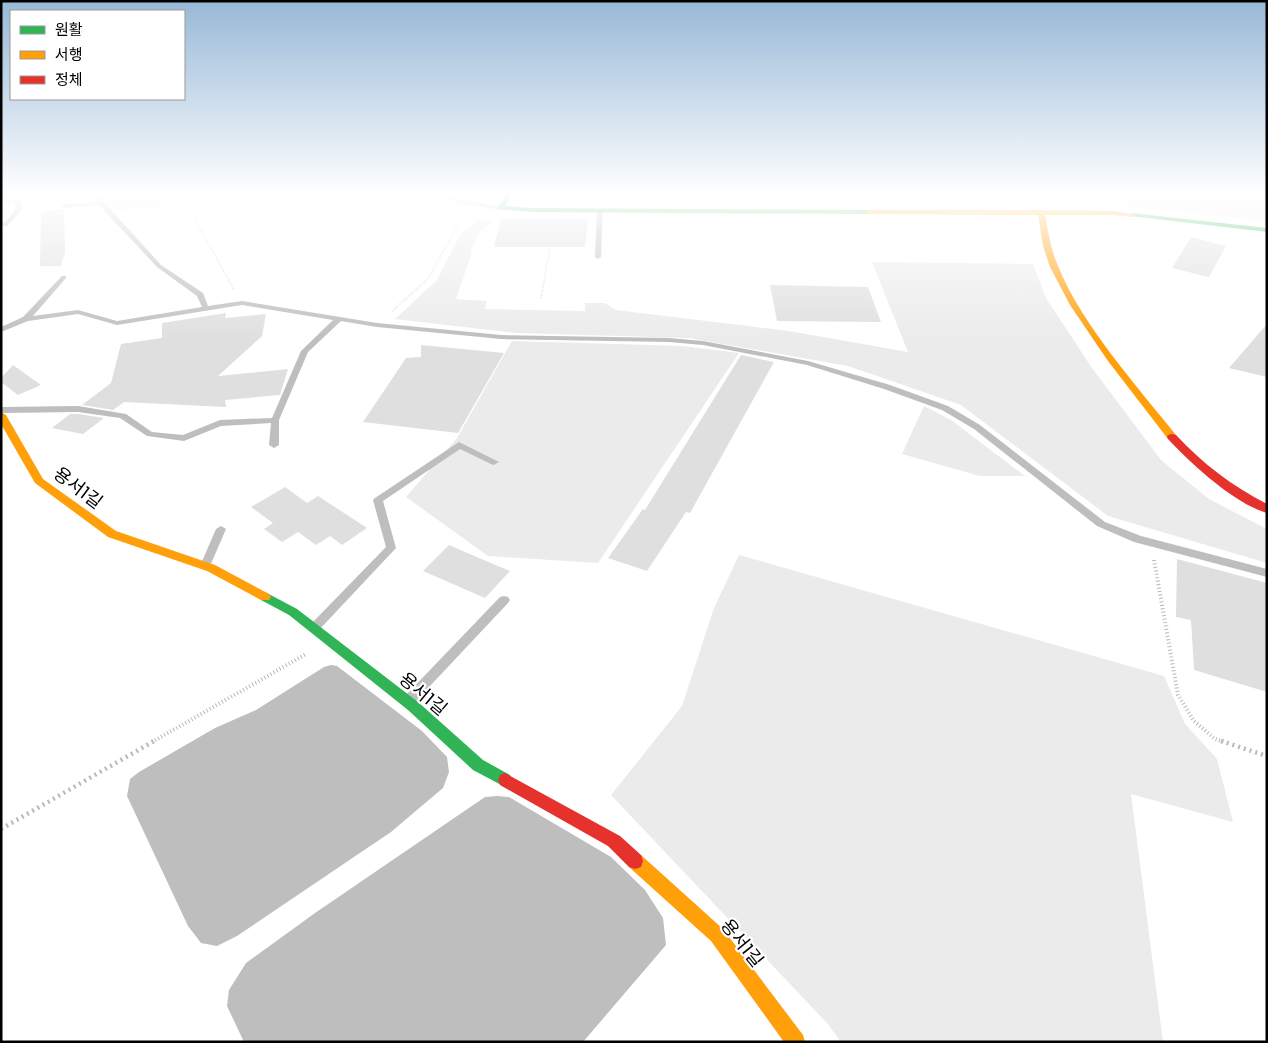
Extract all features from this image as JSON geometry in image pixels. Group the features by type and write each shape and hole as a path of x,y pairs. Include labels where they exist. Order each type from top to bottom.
{"street":[{"path":"1046,244 1055,268 1074,306 1112,360 1176,443 1208,473 1244,497 1267,509"},
{"name":"용서1길","path":"1,415 39,481 112,534 205,566 293,612 407,702 478,765 614,841 717,935 796,1042"}],"lane":[{"path":"138,244 159,266 200,295 206,309"},
{"path":"598,257 599,244"},
{"path":"26,319 64,277"},
{"path":"1,330 26,319 78,312 117,323 242,303 376,325 501,337 669,340 704,343 808,363 886,387 945,408 978,427 1101,524 1150,542 1267,573"},
{"path":"274,445 275,420 305,351 340,318"},
{"path":"1,410 78,409 124,416 150,434 184,438 220,423 275,420"},
{"path":"314,629 391,548 378,500 459,445 494,462"},
{"path":"205,566 221,529"},
{"path":"407,702 504,600"}],"path":[{"path":"209,244 242,303"},
{"path":"376,325 427,280 448,244"},
{"path":"541,298 550,247"},
{"path":"1150,542 1178,694 1194,721 1215,739 1267,756"},
{"path":"1,829 328,641"}],"shaded area":[{"path":"456,244 474,244 456,299 487,301 485,309 585,311 585,303 605,303 616,310 789,331 908,352 872,262 1033,264 1046,298 1092,368 1161,460 1209,499 1267,529 1267,563 1108,516 961,405 848,366 689,338 516,333 395,319 437,280"},
{"path":"512,341 683,346 739,353 598,563 488,556 406,497 457,438"},
{"path":"924,406 951,420 1025,476 980,476 902,454"},
{"path":"739,555 1164,676 1185,724 1217,759 1233,822 1131,794 1163,1042 841,1042 827,1023 611,795 682,706 714,608"},
{"path":"337,666 422,731 447,757 449,772 443,788 391,832 237,936 217,946 201,943 188,926 127,796 130,779 215,728 256,710 324,667"},
{"path":"485,797 509,797 611,857 645,890 663,918 666,945 583,1042 244,1042 227,1006 229,990 246,963 315,913"}],"building":[{"path":"40,244 65,244 65,252 61,266 40,266"},
{"path":"495,244 585,244 585,247 494,247"},
{"path":"1187,244 1217,244 1226,246 1209,277 1172,268"},
{"path":"770,285 868,287 881,322 777,321"},
{"path":"226,313 225,318 266,314 262,336 218,376 288,369 280,395 225,400 226,407 124,402 113,410 82,405 111,383 121,344 162,338 162,323"},
{"path":"1267,324 1267,377 1229,368"},
{"path":"421,345 504,353 458,433 363,422 406,358 421,357"},
{"path":"741,355 774,362 690,513 686,512 647,571 608,558 643,509 645,510"},
{"path":"13,365 41,385 18,395 1,382 1,378"},
{"path":"70,414 104,418 83,434 52,428"},
{"path":"285,487 307,503 318,496 367,528 342,545 330,536 316,545 298,532 282,542 264,529 273,523 251,507"},
{"path":"449,545 510,571 485,598 423,571"},
{"path":"1177,559 1267,583 1267,692 1194,670 1191,620 1176,617"}],"traffic: fast":[{"path":"265,597 293,612 413,706 478,765 505,780"}],"traffic: slow":[{"path":"1047,244 1054,267 1074,305 1111,359 1172,437"},
{"path":"1,415 39,481 112,534 211,568 265,597"},
{"path":"635,861 717,935 796,1042"}],"traffic: jam":[{"path":"1172,437 1204,468 1241,494 1267,509"},
{"path":"505,780 614,841 635,861"}]}
